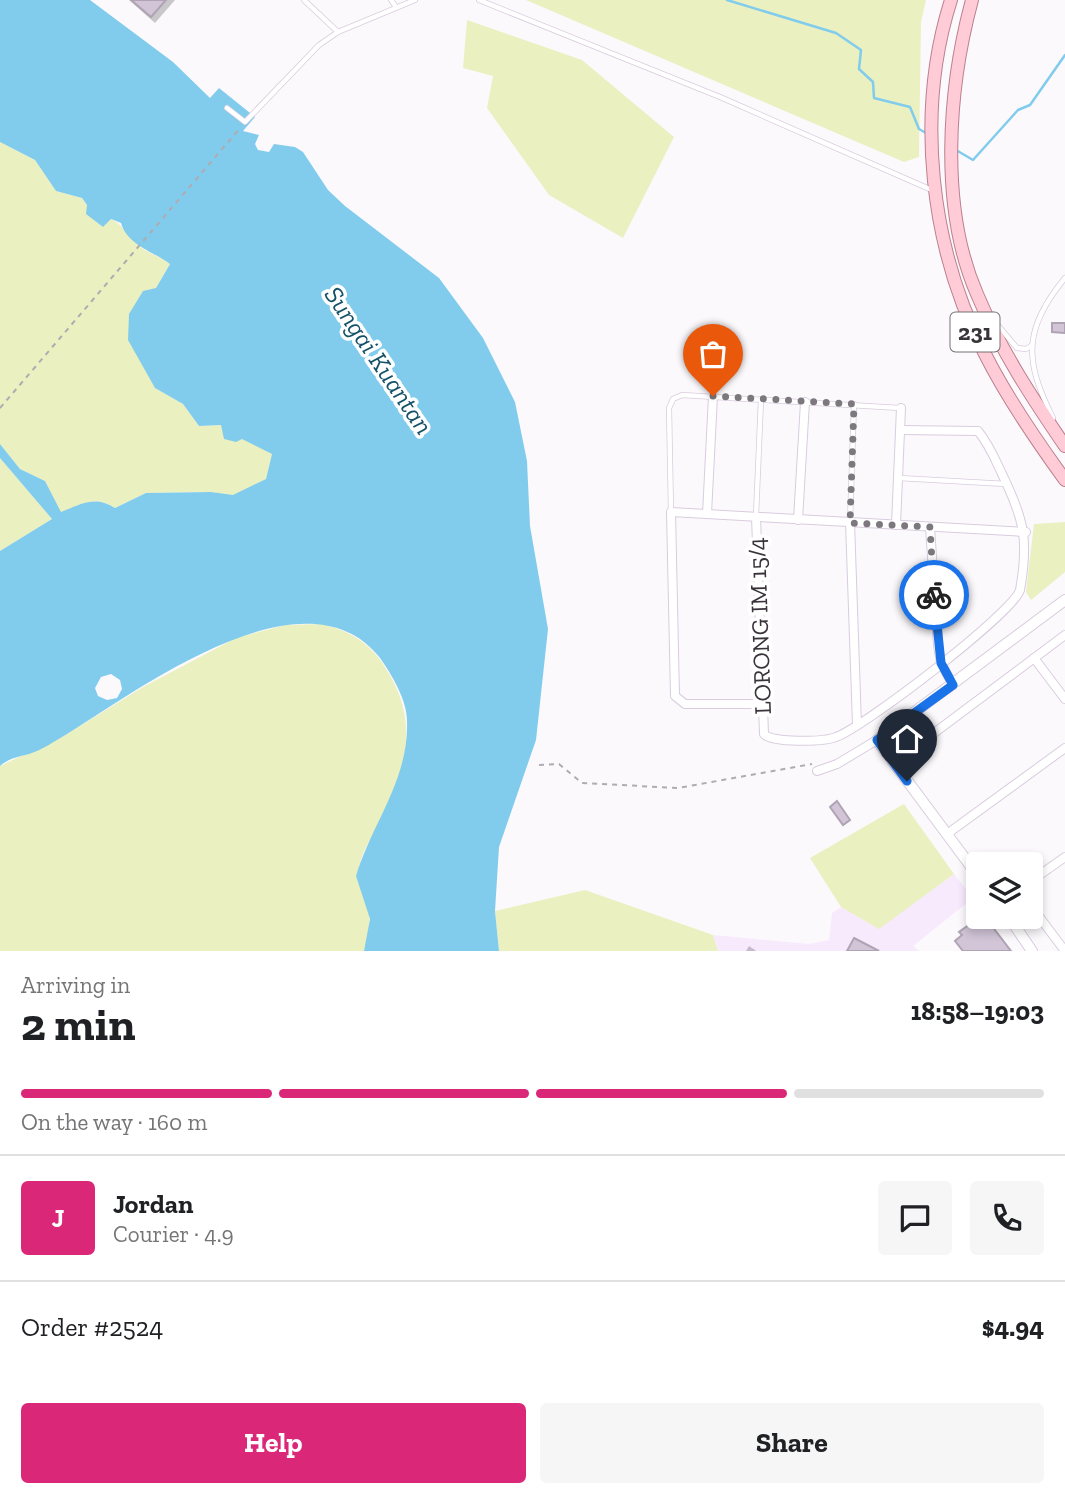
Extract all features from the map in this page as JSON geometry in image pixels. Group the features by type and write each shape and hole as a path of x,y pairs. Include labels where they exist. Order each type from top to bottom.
{"main road":[{"name":"231","path":"951,0 945,20 934,93 933,166 935,192 953,271 985,354 1022,417 1065,480"},
{"name":"231","path":"972,0 953,95 950,136 963,248 976,293 1021,382 1065,445"}],"street":[{"path":"707,514 713,396"},
{"path":"798,520 805,402"},
{"path":"896,525 901,408"},
{"path":"857,725 999,618 1017,598 1025,562 1026,532 1020,512 987,441 978,431 901,430"},
{"path":"762,704 685,704 678,701 673,692 671,512 1026,532"},
{"name":"LORONG IM 15/4","path":"756,517 764,734 773,741 834,738 857,725"},
{"path":"850,523 857,725"},
{"path":"930,527 941,663 953,685"},
{"path":"817,771 837,764 877,740 1065,600"},
{"path":"894,763 1065,635"},
{"path":"1034,658 1065,699"},
{"path":"877,740 966,860"},
{"path":"947,834 1065,748"},
{"path":"1043,873 1065,857"},
{"path":"1043,922 1065,951"},
{"path":"1017,929 1032,951"}],"lane":[{"path":"304,0 338,32"},
{"path":"391,0 396,6"},
{"path":"227,108 245,122 319,45 338,32 415,0"},
{"path":"479,0 733,103 935,192"},
{"path":"1065,278 1037,321 1032,345 1035,382 1065,445"},
{"path":"988,316 1017,348 1026,349 1032,345"},
{"path":"671,512 669,408 673,398 682,394 901,408"},
{"path":"756,517 761,399"},
{"path":"850,523 854,404"},
{"path":"899,478 1007,484"}],"path":[{"path":"0,408 241,127"},
{"path":"538,765 559,764 582,783 643,788 678,788 732,777 779,772 809,764 817,771"}],"shaded area":[{"path":"954,874 966,889 966,904 913,946 920,951 718,951 713,935 809,944 829,940 832,913 841,907 879,928"}],"green space":[{"path":"526,0 926,0 921,22 919,157 904,162"},
{"path":"467,20 582,60 674,137 623,238 549,195 487,108 493,76 463,68"},
{"path":"0,142 35,160 56,191 82,198 102,227 111,219 140,247 170,264 156,288 155,388 183,404 199,426 221,425 272,454 266,479 233,496 211,492 146,493 115,508 94,501 61,513 45,481 20,469 0,444"},
{"path":"0,458 52,519 0,551"},
{"path":"1065,522 1065,572 1031,600 1026,592 1034,524"},
{"path":"322,624 345,632 371,649 391,677 405,715 405,752 401,770 358,869 358,880 369,916 364,951 0,951 0,766 67,734 143,687 236,638 285,625"},
{"path":"904,804 954,874 879,929 841,907 810,858"},
{"path":"585,890 713,935 718,951 499,951 495,911"}],"water":[{"name":"Sungai Kuantan","path":"0,0 90,0 173,62 210,98 219,88 255,117 243,131 259,135 255,144 258,150 269,152 274,144 295,147 303,152 328,190 345,206 439,278 483,338 515,402 527,461 530,526 548,629 536,740 499,847 495,911 499,951 364,951 370,919 356,876 396,782 406,742 407,721 402,696 385,665 348,632 310,624 268,629 223,644 179,665 44,748 10,759 0,766 0,551 52,519 0,458 0,444 20,469 45,481 61,512 94,501 115,508 146,493 211,492 233,495 266,479 272,454 242,439 236,442 224,439 221,425 199,426 183,404 155,388 128,340 129,314 143,291 156,288 170,264 135,243 124,231 121,223 111,219 103,227 86,214 87,205 82,198 56,191 35,160 0,142","holes":["111,674 120,680 122,689 117,698 107,700 98,696 95,688 101,677"]}],"building":[{"path":"131,0 166,0 151,17"},
{"path":"1052,323 1065,323 1065,333 1052,332"},
{"path":"837,801 850,820 843,825 830,807"},
{"path":"966,927 994,929 1011,951 963,951 955,941 962,935 959,932"},
{"path":"854,938 879,951 847,951"}],"waterway":[{"path":"727,0 836,33 861,50 859,69 873,82 874,98 910,107 919,129 926,133"},
{"path":"956,150 973,160 1018,110 1030,105 1065,55"}],"way so far":[{"path":"713,396 854,404 850,523 930,527 934,595"}],"route":[{"path":"907,781 877,740 953,685 941,663 934,595"}]}
